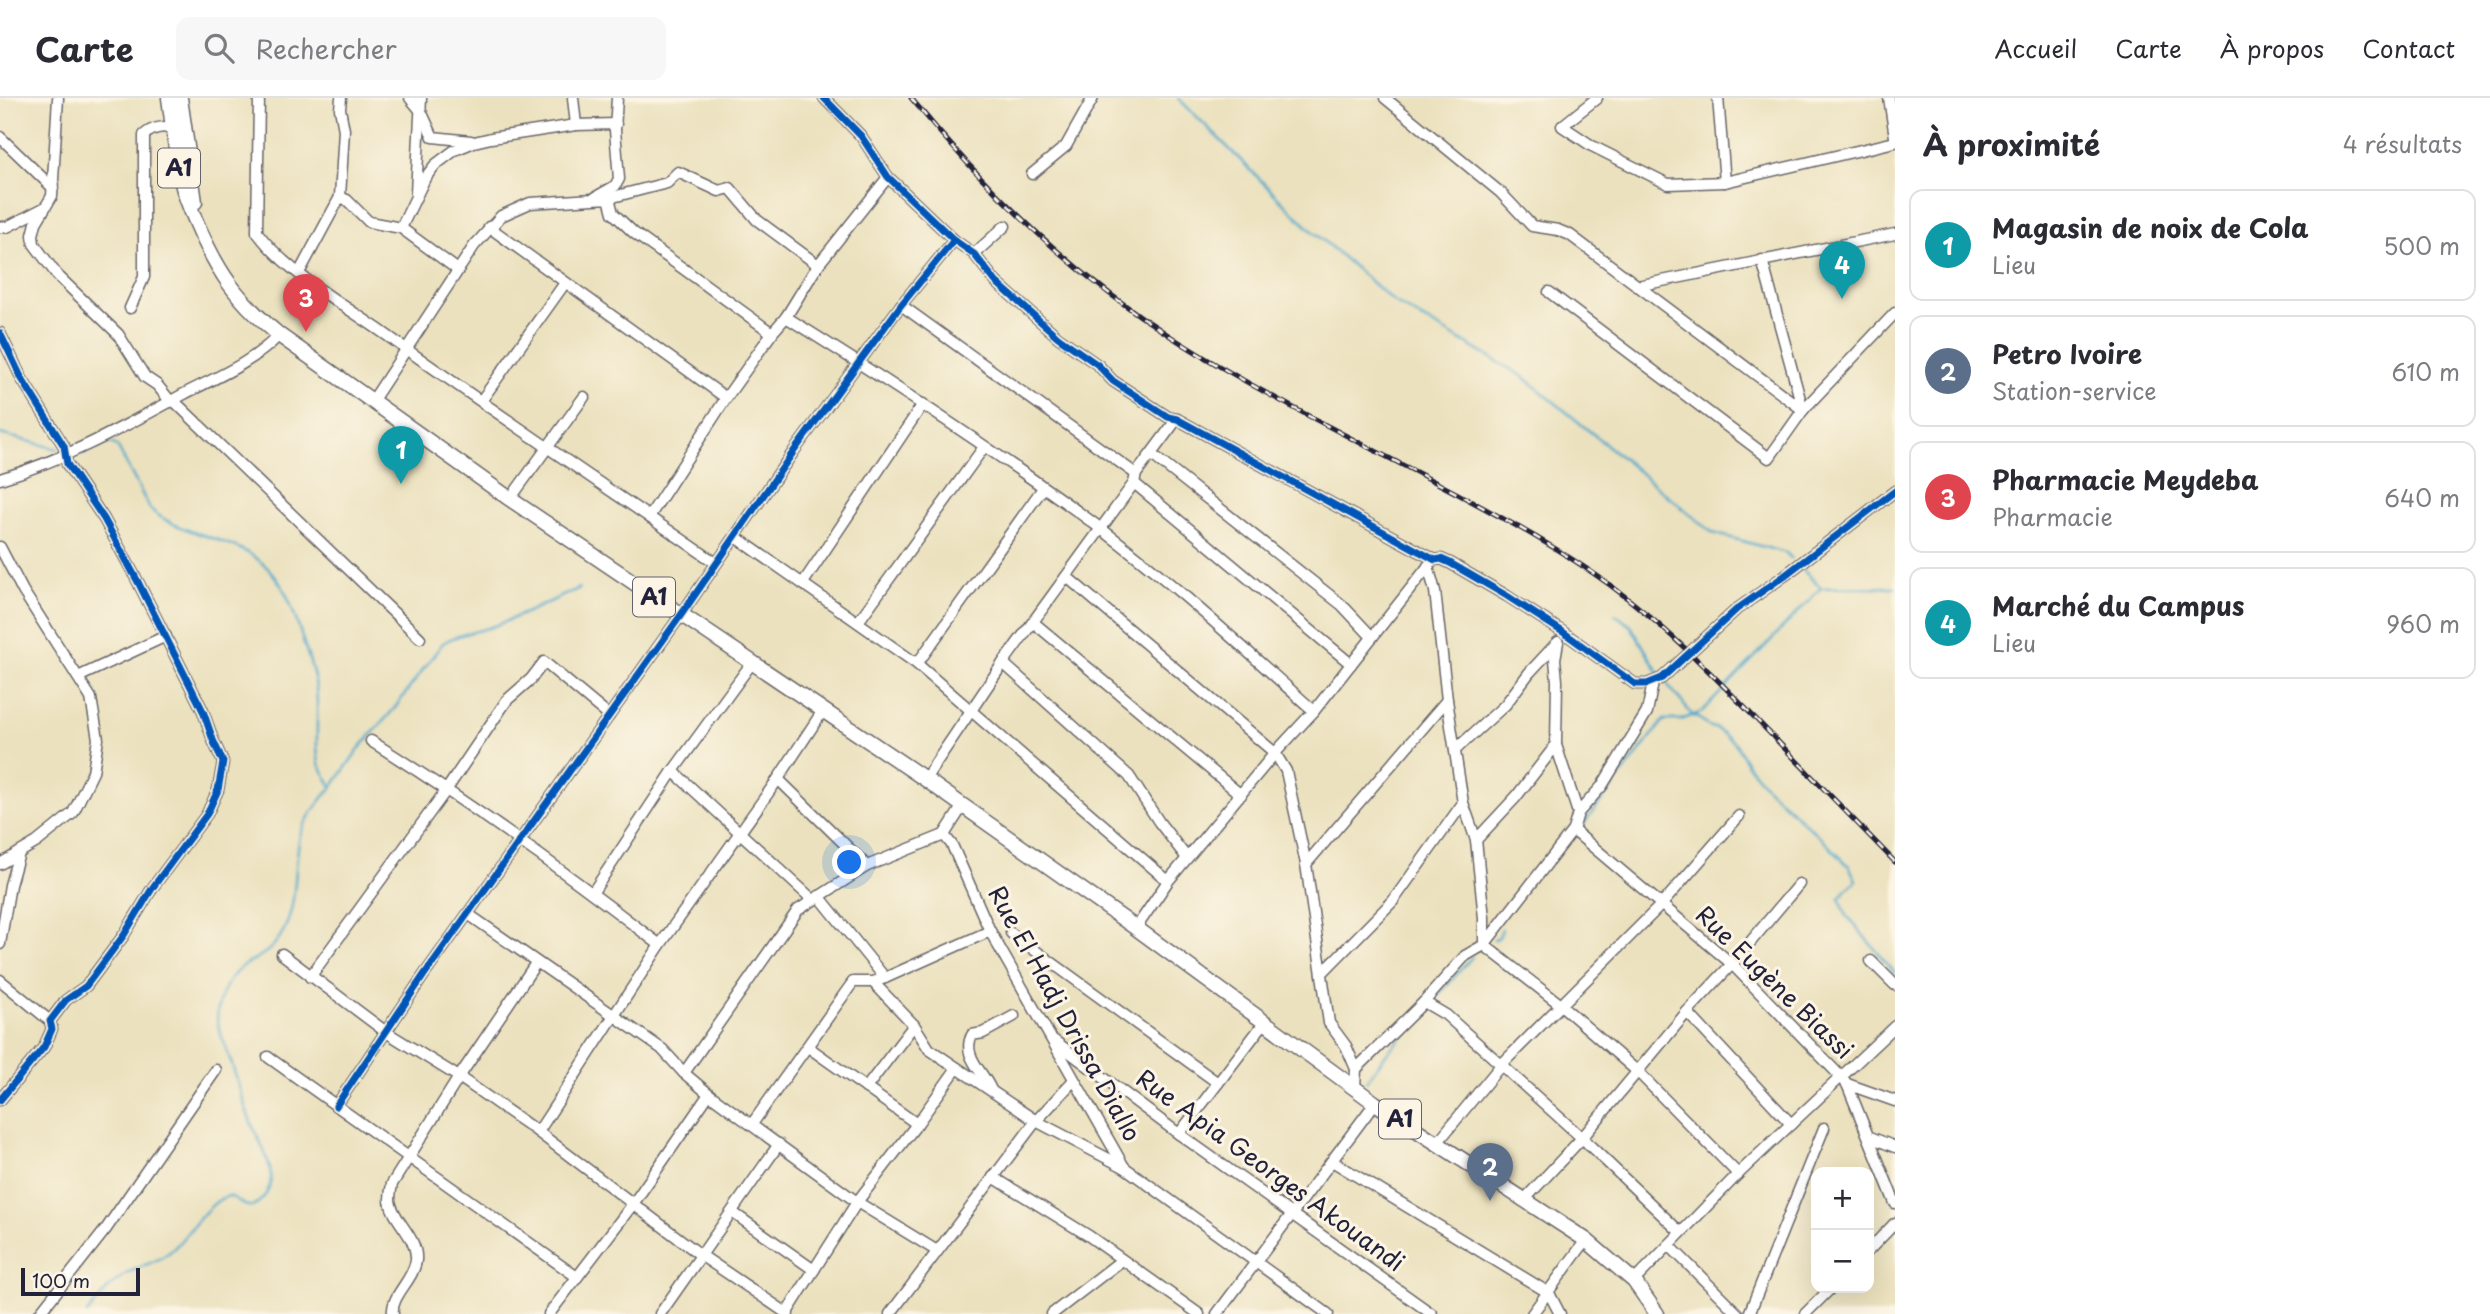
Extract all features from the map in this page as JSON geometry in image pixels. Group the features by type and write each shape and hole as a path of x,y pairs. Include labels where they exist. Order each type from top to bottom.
{"main road":[{"name":"A1","path":"169,98 182,185 202,235 219,271 232,289 279,335 510,499 925,779 1136,928 1375,1103 1586,1240 1634,1281 1657,1314"},
{"name":"A1","path":"180,98 202,235"}],"street":[{"path":"58,98 52,196 34,229 37,250 65,283 118,334 145,377 157,385 420,638"},
{"path":"259,98 257,232 273,251 299,273 407,350 716,563"},
{"path":"299,273 341,197 344,130 341,98"},
{"path":"410,98 421,111 433,137 474,142"},
{"path":"415,195 421,98"},
{"path":"573,98 576,125"},
{"path":"594,198 619,181 617,98"},
{"path":"824,98 861,136 888,177 954,240 974,254 996,282 1058,337 1098,365 1113,381 1168,418 1177,419 1431,563"},
{"path":"1032,174 1059,153 1071,139 1093,98"},
{"path":"1384,98 1501,193 1531,226 1559,230 1570,235 1803,410"},
{"path":"1597,98 1562,126 1592,146 1668,184 1725,182 1895,142"},
{"path":"1718,98 1725,182"},
{"path":"1889,98 1895,137"},
{"path":"401,228 415,195 435,165 455,150 474,142 576,125 616,124"},
{"path":"130,308 144,277 144,135 159,127 173,127"},
{"path":"0,137 52,188"},
{"path":"373,400 489,227 500,216 530,203 609,198 667,183 678,172 719,191 730,188 757,220 818,265"},
{"path":"649,517 726,398 786,317 818,265 888,177"},
{"path":"341,197 369,222 401,228 458,270"},
{"path":"609,198 613,213 634,233 772,333"},
{"path":"0,227 6,227 44,208"},
{"path":"974,254 1005,226"},
{"path":"489,227 726,398"},
{"path":"1637,286 1895,234"},
{"path":"336,1106 518,841 681,615 858,362 954,240"},
{"path":"1762,260 1803,410"},
{"path":"481,401 565,283"},
{"path":"1549,292 1769,458 1803,410 1895,313"},
{"path":"901,305 1135,478 1351,664"},
{"path":"786,317 923,404 1101,529 1202,612 1314,710"},
{"path":"0,333 19,373 64,446 67,464 104,519 166,636 203,711 223,762 218,790 207,814 153,887 124,935 86,986 66,1000 50,1021"},
{"path":"0,479 65,456 172,401 256,356 279,335"},
{"path":"510,499 584,397"},
{"path":"803,583 923,404"},
{"path":"925,779 1003,663 1067,577 1177,419"},
{"path":"858,622 984,447"},
{"path":"1152,455 1342,606 1372,637"},
{"path":"916,664 1043,488"},
{"path":"1136,928 1168,881 1314,710 1431,563 1441,559 1507,596 1561,637 1635,684 1653,682 1675,668 1715,627 1737,609 1893,498"},
{"path":"736,537 916,664 1168,881"},
{"path":"0,863 37,842 73,813 93,772 98,738 91,698 1,553"},
{"path":"1431,563 1454,750 1463,803 1476,840 1484,944"},
{"path":"1067,577 1275,753 1286,771 1306,864 1329,1023 1346,1046 1356,1069 1354,1088"},
{"path":"1033,622 1241,795"},
{"path":"78,677 166,636"},
{"path":"1561,637 1555,659 1558,681 1556,745 1578,813"},
{"path":"1454,750 1505,705 1561,637"},
{"path":"310,977 447,789 507,700 531,679 544,663 609,716"},
{"path":"1003,663 1129,776 1187,858"},
{"path":"593,892 673,771 751,664"},
{"path":"1356,1069 1424,1002 1465,956 1484,944 1573,830 1578,813 1602,786 1647,712 1653,682"},
{"path":"1306,864 1447,700"},
{"path":"538,1132 660,945 778,779 822,712"},
{"path":"371,741 447,789 593,892 660,945"},
{"path":"1476,840 1516,797 1556,745"},
{"path":"673,771 816,898 914,1025 929,1049 1036,1121 1124,1167"},
{"path":"778,779 867,866"},
{"path":"1322,973 1392,901 1463,803"},
{"path":"684,1073 798,910 867,866 944,835 962,807"},
{"path":"1437,1143 1501,1065 1662,904 1738,816"},
{"name":"Rue Eugène Biassi","path":"1573,830 1732,964 1845,1081 1895,1203"},
{"name":"Rue El Hadj Drissa Diallo","path":"944,835 989,931 1124,1167 1328,1314"},
{"path":"0,944 10,885 19,853"},
{"path":"1525,1199 1582,1138 1799,884"},
{"path":"468,914 662,1049 684,1073 709,1094 857,1202 937,1251"},
{"path":"752,1124 853,982 879,980 989,931"},
{"path":"1011,933 1218,1083"},
{"path":"1484,944 1561,1005 1638,1072 1738,1174"},
{"path":"282,954 386,1032 459,1077 538,1132 702,1256 787,1314 857,1202 957,1068"},
{"path":"1871,961 1895,985"},
{"path":"393,1314 393,1303 406,1286 416,1261 413,1242 390,1202 392,1184 459,1077 537,962"},
{"path":"0,980 50,1021 52,1029 44,1047 0,1100"},
{"path":"1424,1002 1446,1015 1582,1138 1680,1233"},
{"path":"1687,1012 1791,1124"},
{"path":"990,1090 987,1080 971,1058 969,1041 972,1035 983,1033 1014,1016"},
{"path":"1179,1134 1265,1023"},
{"path":"866,1088 914,1025"},
{"path":"1634,1281 1738,1174 1791,1124 1845,1081 1895,1026"},
{"name":"Rue Apia Georges Akouandi","path":"1049,1036 1179,1134 1432,1314"},
{"path":"808,1047 917,1124"},
{"path":"268,1057 577,1277"},
{"path":"39,1314 106,1229 216,1070"},
{"path":"890,1314 1036,1121 1074,1080"},
{"path":"1845,1081 1895,1101"},
{"path":"549,1314 633,1204 709,1094"},
{"path":"1217,1314 1375,1103"},
{"path":"1749,1314 1824,1128"},
{"path":"1870,1138 1895,1147"},
{"path":"660,1314 779,1144"},
{"path":"1332,1161 1549,1293 1560,1314"},
{"path":"993,1177 1089,1236 1199,1314"},
{"path":"732,1212 814,1270"},
{"path":"1874,1245 1895,1223"},
{"path":"1532,1314 1586,1240"},
{"path":"1669,1245 1738,1314"},
{"path":"1052,1314 1122,1260"},
{"path":"1805,1314 1826,1293"}],"waterway":[{"path":"1178,98 1308,227 1394,302 1524,377 1713,533 1786,553 1791,558"},
{"path":"0,434 58,449"},
{"path":"81,454 109,442 117,446 150,509 173,524 248,553 278,580 295,615 312,670 317,697 319,764 332,787 312,812 301,834 294,896 281,935 270,949 236,972 223,992 218,1009 220,1033 249,1117 268,1162 271,1175 269,1189 253,1206 247,1206 230,1196 216,1202 170,1251 119,1279 87,1314"},
{"path":"1802,569 1821,588 1895,587"},
{"path":"333,786 442,644 505,622 580,588"},
{"path":"1579,830 1664,720 1681,720 1702,712 1821,588"},
{"path":"1615,614 1631,626 1660,675"},
{"path":"1664,680 1693,716 1717,729 1736,744 1747,764 1767,788 1849,866 1856,880 1839,898 1847,916 1895,973"},
{"path":"1494,940 1499,937 1502,929"},
{"path":"1432,1002 1472,957"},
{"path":"1366,1081 1428,1007"}],"railway":[{"path":"911,98 969,165 1031,228 1133,311 1240,378 1535,537 1592,572 1630,600 1702,665 1895,862"}],"cycle path":[{"path":"824,98 861,136 888,177 954,240 974,254 996,282 1058,337 1098,365 1113,381 1168,417 1177,419 1435,560 1441,559 1450,563 1507,596 1635,684 1647,684 1662,678 1737,609 1895,491"},
{"path":"336,1106 424,975 681,615 794,451 901,305 954,240"},
{"path":"0,333 22,379 64,446 67,464 104,519 138,582 203,711 223,762 218,790 207,814 153,887 124,935 86,986 66,1000 50,1021 52,1029 44,1047 0,1100"}],"place":[{"name":"Marché du Campus","path":"1842,299"},
{"name":"Pharmacie Meydeba","path":"306,332"},
{"name":"Magasin de noix de Cola","path":"401,484"},
{"name":"Petro Ivoire","path":"1490,1201"}]}
